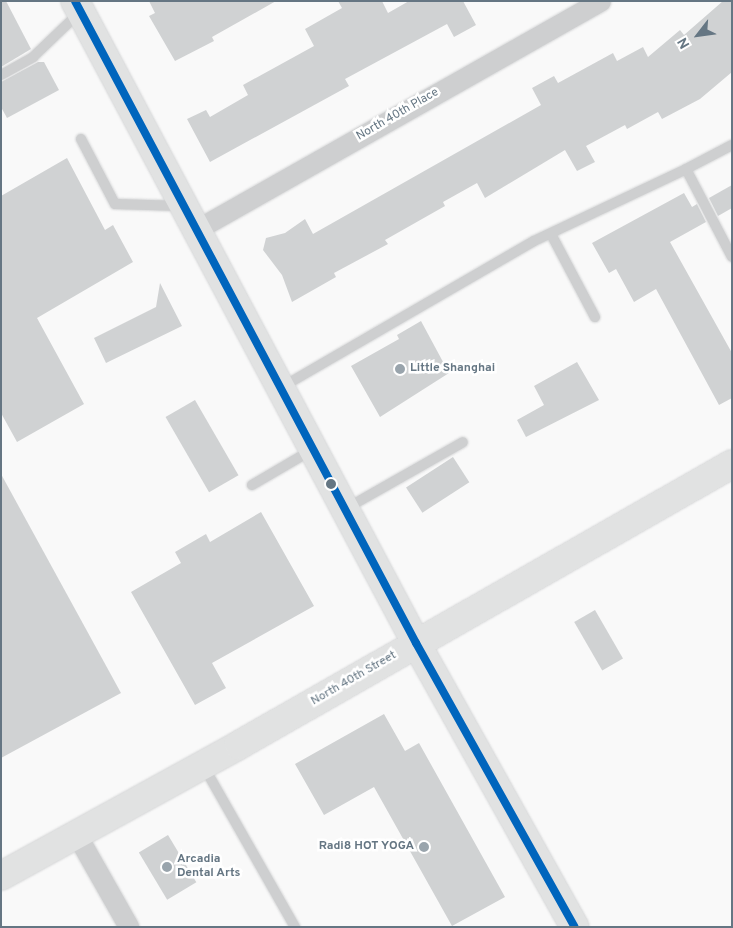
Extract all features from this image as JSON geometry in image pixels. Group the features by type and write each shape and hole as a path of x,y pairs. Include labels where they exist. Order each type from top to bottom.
{"main road":[{"path":"78,6 416,643 575,927"},
{"name":"North 40th Street","path":"2,876 203,765 732,464"}],"street":[{"name":"North 40th Place","path":"196,230 601,1"},
{"path":"76,834 129,927"}],"lane":[{"path":"1,75 33,57 78,6"},
{"path":"81,139 115,204 184,206"},
{"path":"280,388 551,234 732,145"},
{"path":"686,169 732,257"},
{"path":"551,234 595,317"},
{"path":"345,509 463,442"},
{"path":"252,485 313,449"},
{"path":"203,765 295,927"}],"building":[{"path":"1,1 6,1 31,49 1,67"},
{"path":"149,1 276,1 212,37 214,41 175,61 149,16 155,13"},
{"path":"338,1 382,1 388,13 409,1 463,1 476,25 454,37 447,24 345,79 349,86 210,162 187,119 206,110 210,117 248,95 243,85 314,46 305,29 342,8"},
{"path":"723,1 732,1 732,72 700,99 662,119 658,112 627,129 625,125 586,146 595,162 577,171 565,150 485,198 477,183 443,202 445,206 385,240 388,244 334,273 336,277 292,302 282,275 263,250 266,238 285,233 305,219 313,234 541,105 532,88 554,76 558,83 613,53 617,61 643,47 648,57 680,30 684,35"},
{"path":"38,62 44,62 59,90 7,118 1,107 1,82"},
{"path":"67,158 105,230 113,225 133,262 37,318 84,404 17,442 1,413 1,196"},
{"path":"732,185 732,208 718,216 709,198"},
{"path":"684,193 692,207 697,204 706,222 670,242 732,353 732,398 719,405 656,289 634,302 616,269 609,273 592,243"},
{"path":"160,283 182,326 106,363 94,338 156,307"},
{"name":"Little Shanghai","path":"421,321 449,373 380,417 351,366 399,339 397,335"},
{"path":"577,362 599,400 526,437 517,420 544,405 534,386"},
{"path":"195,400 238,475 209,492 166,417"},
{"path":"453,457 469,482 422,513 406,487"},
{"path":"1,474 121,693 1,758"},
{"path":"261,512 314,606 212,663 226,688 195,705 131,592 181,563 175,552 206,534 210,542"},
{"path":"595,610 623,658 602,670 574,622"},
{"path":"384,714 405,751 419,743 505,897 452,926 374,787 324,815 295,764"},
{"name":"Arcadia Dental Arts","path":"168,835 196,882 167,900 139,853"}],"transit line":[{"path":"75,1 416,643 575,927"}],"place":[{"name":"Little Shanghai","path":"400,369"},
{"name":"Radi8 HOT YOGA","path":"424,847"},
{"name":"Arcadia Dental Arts","path":"167,867"}]}
